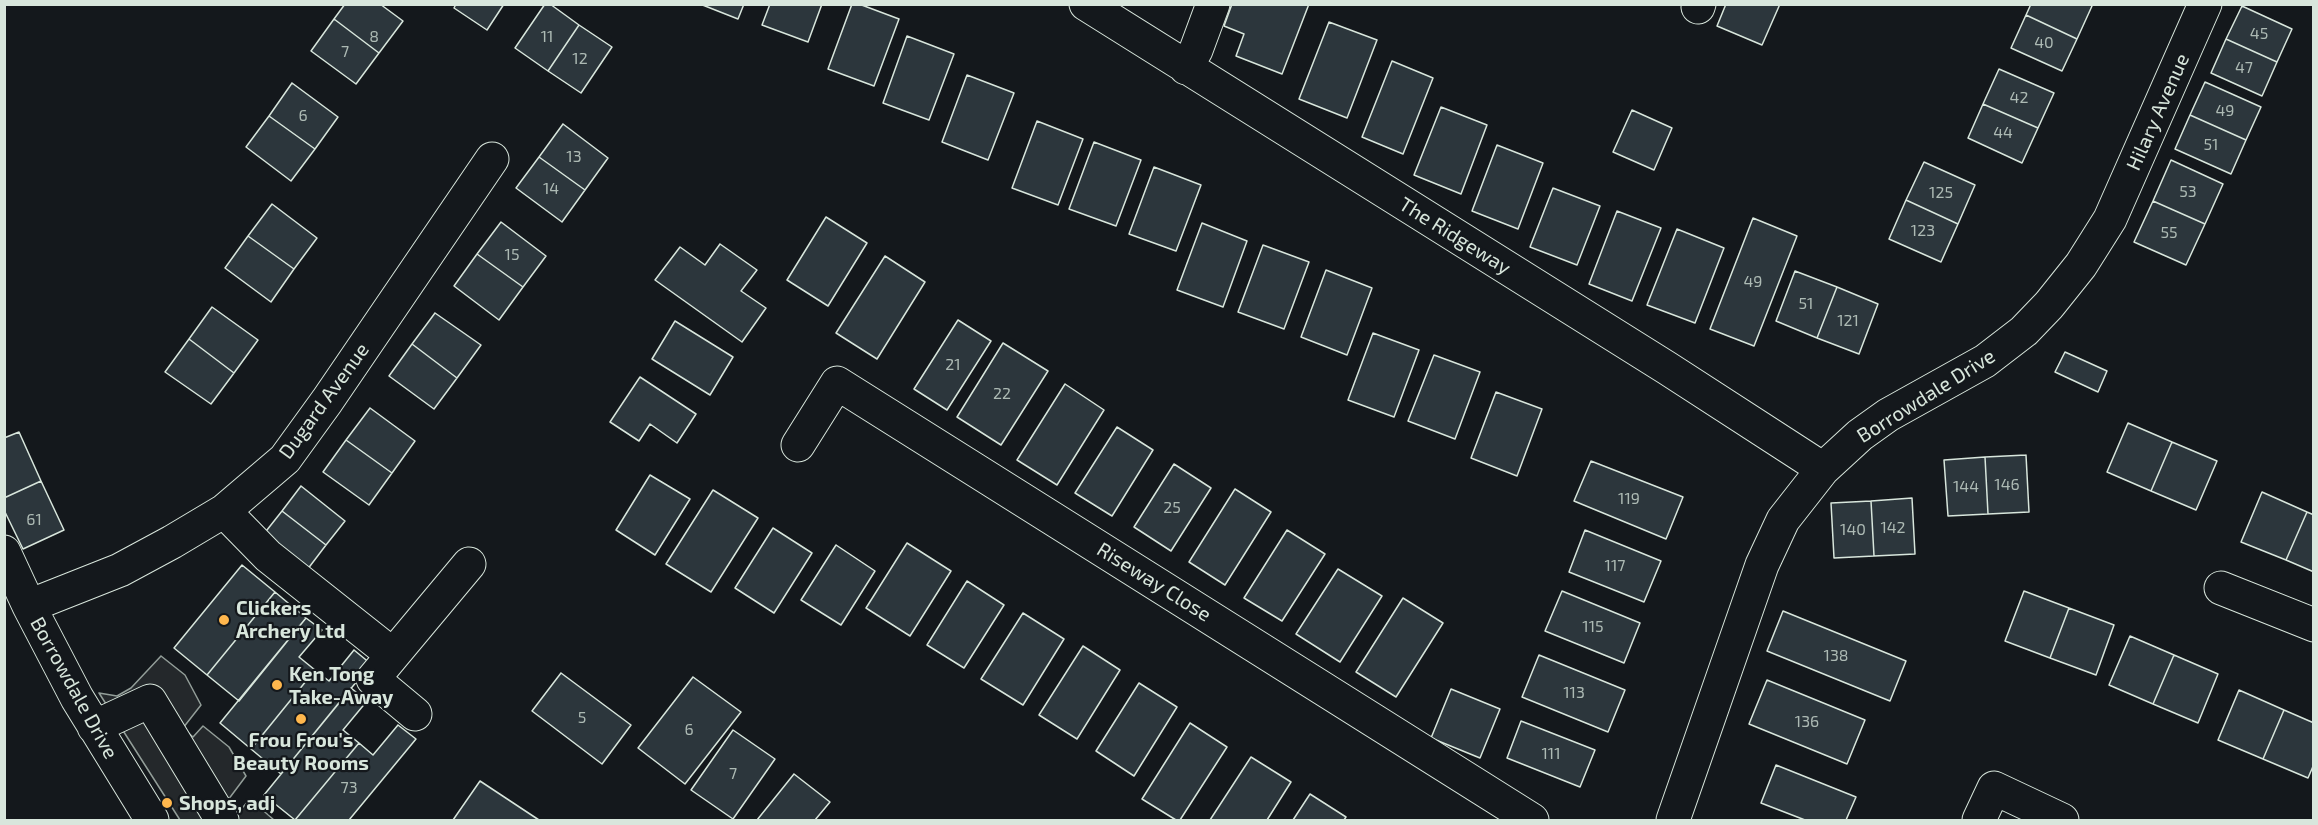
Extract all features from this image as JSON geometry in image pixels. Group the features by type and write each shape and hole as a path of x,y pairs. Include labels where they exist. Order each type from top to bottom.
{"street":[{"name":"The Ridgeway","path":"1086,4 1677,374 1823,469"},
{"path":"1186,68 1196,50 1213,4"},
{"name":"Hilary Avenue","path":"2110,219 2205,4"},
{"name":"Dugard Avenue","path":"29,606 120,570 224,511 285,459 492,159"},
{"name":"Borrowdale Drive","path":"1673,820 1762,565 1783,520 1823,469 1860,435 1888,415 1984,361 2024,331 2081,266 2110,219"},
{"name":"Riseway Close","path":"798,445 837,383 1532,820"},
{"path":"224,511 268,556 393,656"},
{"name":"Borrowdale Drive","path":"4,552 29,606 94,727 152,820"},
{"path":"415,714 372,679 469,564"},
{"path":"2221,588 2313,625"},
{"path":"94,727 150,701 222,820"},
{"path":"1979,820 1994,788 2062,820"}],"shaded area":[{"path":"161,656 185,675 201,705 183,728 193,737 203,726 229,747 246,776 225,804 237,814 250,799 274,820 180,820 99,693 117,696 131,688"}],"building":[{"path":"345,4 380,4 403,21 379,53 334,19"},
{"path":"456,4 504,4 487,30 454,8"},
{"path":"545,4 550,4 579,25 548,71 515,48"},
{"path":"700,4 744,4 738,19"},
{"path":"770,4 822,4 808,42 762,25"},
{"path":"852,4 859,4 899,19 874,86 828,69"},
{"path":"1232,4 1309,4 1282,74 1236,56 1244,34 1224,26"},
{"path":"1726,4 1780,4 1762,45 1717,26"},
{"path":"2031,4 2089,4 2092,6 2077,39 2026,15"},
{"path":"2242,6 2292,29 2277,62 2226,39"},
{"path":"2026,15 2077,39 2062,71 2011,48"},
{"path":"334,19 379,53 356,84 311,51"},
{"path":"1329,22 1377,40 1347,118 1299,99"},
{"path":"579,25 612,47 581,93 548,71"},
{"path":"907,36 954,54 929,120 883,103"},
{"path":"2226,39 2277,62 2262,96 2211,73"},
{"path":"1392,61 1433,78 1403,154 1362,137"},
{"path":"1999,69 2054,93 2038,128 1983,104"},
{"path":"967,75 1014,93 988,160 942,142"},
{"path":"2205,82 2261,107 2246,140 2190,115"},
{"path":"292,83 338,117 315,149 269,116"},
{"path":"1983,104 2038,128 2022,163 1968,138"},
{"path":"1441,107 1487,125 1461,194 1414,175"},
{"path":"1632,110 1672,128 1654,170 1613,152"},
{"path":"2190,115 2246,140 2231,174 2175,149"},
{"path":"269,116 315,149 291,181 246,147"},
{"path":"1037,121 1083,139 1058,205 1012,188"},
{"path":"563,124 608,158 585,190 539,157"},
{"path":"1094,142 1141,160 1116,226 1069,209"},
{"path":"1497,145 1543,163 1518,229 1472,211"},
{"path":"539,157 585,190 562,222 516,188"},
{"path":"2171,160 2223,184 2205,224 2153,201"},
{"path":"1924,162 1975,185 1958,224 1906,200"},
{"path":"1154,167 1201,185 1176,251 1129,234"},
{"path":"1553,188 1600,206 1577,265 1530,247"},
{"path":"1906,200 1958,224 1941,262 1889,239"},
{"path":"2153,201 2205,224 2186,265 2134,242"},
{"path":"272,204 317,238 294,269 248,236"},
{"path":"1617,211 1661,228 1632,301 1589,284"},
{"path":"826,217 867,243 828,306 787,280"},
{"path":"1753,218 1797,236 1754,346 1710,329"},
{"path":"501,222 546,256 523,287 477,254"},
{"path":"1202,223 1247,241 1223,307 1177,290"},
{"path":"1677,229 1724,248 1695,323 1647,305"},
{"path":"248,236 294,269 271,302 225,268"},
{"path":"720,244 757,270 741,291 766,308 742,342 655,280 680,247 705,265"},
{"path":"1263,245 1309,262 1284,329 1238,312"},
{"path":"477,254 523,287 499,320 454,286"},
{"path":"885,256 925,282 877,359 836,333"},
{"path":"1326,270 1372,288 1347,355 1301,337"},
{"path":"1795,271 1837,287 1817,338 1776,321"},
{"path":"1837,287 1878,304 1859,354 1817,338"},
{"path":"212,307 258,340 234,373 189,339"},
{"path":"435,313 481,345 457,378 412,344"},
{"path":"958,320 991,341 947,410 914,389"},
{"path":"675,321 733,357 710,395 652,359"},
{"path":"1373,333 1419,350 1394,417 1348,400"},
{"path":"189,339 234,373 211,404 165,372"},
{"path":"1003,343 1048,371 1001,445 957,417"},
{"path":"412,344 457,378 434,409 389,376"},
{"path":"2065,352 2107,371 2098,392 2055,372"},
{"path":"1434,355 1480,372 1455,439 1408,421"},
{"path":"640,377 696,414 677,443 650,424 639,441 610,422"},
{"path":"1065,384 1104,410 1057,485 1017,460"},
{"path":"1496,392 1542,409 1517,476 1471,458"},
{"path":"370,408 415,441 392,473 346,440"},
{"path":"2128,423 2172,442 2151,491 2107,472"},
{"path":"1117,427 1153,450 1112,516 1075,493"},
{"path":"19,432 41,481 4,498 4,438"},
{"path":"346,440 392,473 369,505 323,472"},
{"path":"2172,442 2217,461 2196,510 2151,491"},
{"path":"2026,455 2029,512 1988,514 1985,457"},
{"path":"1985,457 1988,514 1948,516 1944,460"},
{"path":"1591,461 1683,497 1666,539 1574,501"},
{"path":"1174,464 1211,488 1171,551 1134,527"},
{"path":"650,475 690,499 655,555 616,530"},
{"path":"41,481 64,530 23,549 4,510 4,498"},
{"path":"301,486 345,521 326,545 282,511"},
{"path":"1235,489 1271,512 1225,585 1189,562"},
{"path":"713,490 758,518 711,592 666,564"},
{"path":"2262,492 2307,512 2286,560 2241,542"},
{"path":"1912,498 1915,554 1874,556 1871,501"},
{"path":"1871,501 1874,556 1834,558 1831,503"},
{"path":"282,511 326,545 307,570 263,535"},
{"path":"2307,512 2314,515 2314,572 2286,560"},
{"path":"773,528 812,553 774,613 735,588"},
{"path":"1287,530 1325,554 1282,621 1244,598"},
{"path":"1585,530 1661,561 1644,602 1569,572"},
{"path":"907,543 951,571 910,636 866,608"},
{"path":"836,545 875,571 841,625 801,600"},
{"name":"Clickers Archery Ltd","path":"242,565 275,592 207,675 174,648"},
{"path":"1338,569 1382,596 1340,662 1296,634"},
{"path":"967,581 1004,605 964,668 927,645"},
{"path":"1562,591 1640,623 1624,663 1545,631"},
{"path":"2024,591 2069,608 2050,658 2005,641"},
{"path":"275,592 306,618 239,701 207,675"},
{"path":"1403,598 1443,623 1396,697 1356,672"},
{"path":"2069,608 2114,625 2096,675 2050,658"},
{"path":"1783,611 1906,661 1890,701 1767,651"},
{"path":"1023,613 1064,639 1023,705 981,679"},
{"name":"Ken Tong Take-Away","path":"306,618 322,630 299,657 315,670 251,749 220,723"},
{"path":"2130,636 2174,655 2153,704 2109,685"},
{"path":"1083,646 1120,670 1077,739 1039,715"},
{"name":"Frou Frou's Beauty Rooms","path":"354,650 371,664 281,774 251,749 315,670 329,681"},
{"path":"1539,655 1625,690 1608,732 1522,697"},
{"path":"2174,655 2218,674 2198,723 2153,704"},
{"path":"561,673 631,725 602,764 532,711"},
{"path":"693,677 741,712 685,784 638,748"},
{"path":"1767,680 1865,720 1847,764 1749,724"},
{"path":"1139,683 1177,707 1134,776 1096,751"},
{"path":"351,688 367,701 343,730 359,743 295,820 264,795"},
{"path":"1451,689 1500,709 1480,758 1431,738"},
{"path":"2239,690 2284,710 2263,759 2218,740"},
{"path":"2284,710 2314,723 2314,764 2308,778 2263,759"},
{"path":"1521,721 1595,750 1580,787 1507,758"},
{"path":"1190,723 1227,747 1180,820 1176,820 1142,799"},
{"path":"398,725 416,739 349,820 295,820 359,743 373,755"},
{"path":"733,730 775,759 733,819 691,790"},
{"path":"1251,757 1291,782 1267,820 1210,820"},
{"path":"1776,765 1856,797 1846,820 1805,820 1761,803"},
{"path":"794,774 830,802 815,820 757,820"},
{"path":"480,781 539,820 453,820"},
{"path":"1310,794 1346,817 1344,820 1293,820"}],"place":[{"name":"Clickers Archery Ltd","path":"224,620"},
{"name":"Ken Tong Take-Away","path":"277,685"},
{"name":"Frou Frou's Beauty Rooms","path":"301,719"},
{"name":"Shops, adj","path":"167,803"}]}
